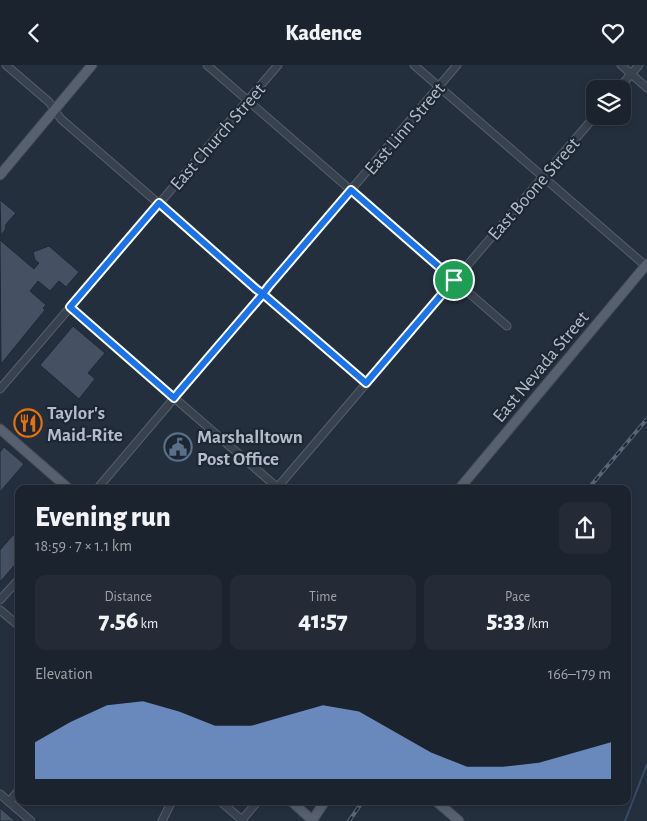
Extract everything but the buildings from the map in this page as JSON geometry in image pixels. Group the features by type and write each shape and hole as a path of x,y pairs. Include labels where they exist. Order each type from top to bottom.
{"main road":[{"path":"0,175 92,65"},
{"name":"East Nevada Street","path":"461,485 647,266"},
{"path":"0,429 64,485"},
{"path":"295,805 312,820 322,805"},
{"path":"441,805 459,821"}],"street":[{"path":"6,65 49,102 61,119 366,383"},
{"path":"207,65 507,326"},
{"name":"East Church Street","path":"0,389 278,65"},
{"path":"414,65 647,266"},
{"name":"East Linn Street","path":"100,485 458,65"},
{"path":"621,65 647,87"},
{"path":"626,80 639,65"},
{"name":"East Boone Street","path":"281,485 587,125"},
{"path":"70,307 275,485"},
{"path":"0,600 15,583"},
{"path":"0,610 15,623"},
{"path":"0,794 31,821"},
{"path":"9,801 15,794"},
{"path":"162,821 170,805"},
{"path":"225,805 242,820 255,805"}],"waterway":[{"path":"625,821 647,764"}],"railway":[{"path":"591,485 647,419"},
{"path":"349,821 360,805"}],"place":[{"name":"Taylor's Maid-Rite","path":"28,423"},
{"name":"Marshalltown Post Office","path":"178,447"}],"route":[{"path":"454,280 351,190 263,294 174,398 70,307 159,203 256,289 263,294 366,383 454,280"}]}
